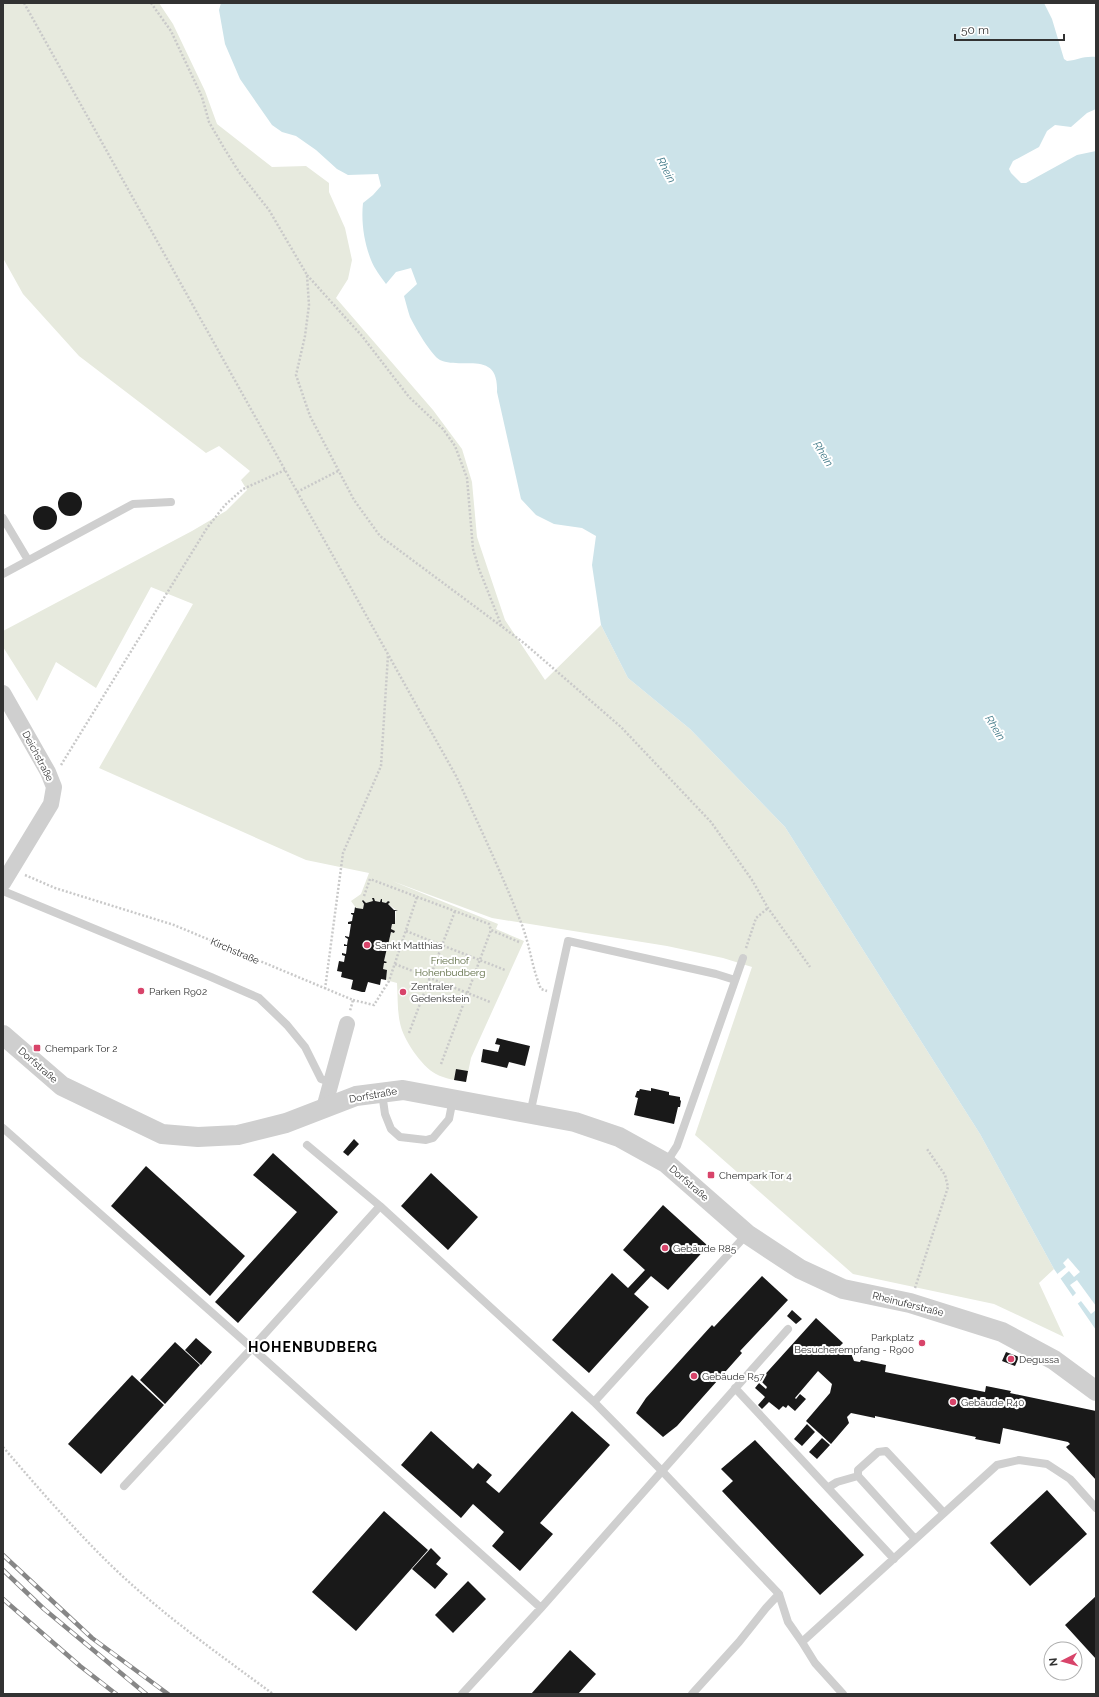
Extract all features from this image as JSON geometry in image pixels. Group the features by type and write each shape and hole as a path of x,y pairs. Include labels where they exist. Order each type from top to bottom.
{"street":[{"name":"Deichstraße","path":"3,693 48,772 54,787 50,804 3,883"},
{"path":"324,1108 347,1024"},
{"name":"Dorfstraße","path":"3,1035 62,1086 162,1134 198,1137 238,1135 286,1123 356,1096 402,1090 575,1122 619,1137 666,1163 724,1214"},
{"name":"Rheinuferstraße","path":"724,1214 747,1234 800,1270 844,1289 910,1303 1002,1332 1054,1360 1096,1390"}],"lane":[{"path":"3,574 133,504 171,502"},
{"path":"3,518 28,560"},
{"path":"3,891 259,998 287,1025 305,1047 321,1079 330,1082"},
{"path":"530,1114 568,942 716,974 735,980"},
{"path":"666,1163 677,1146 743,958"},
{"path":"382,1092 385,1114 391,1129 400,1137 418,1140 433,1138 444,1126 449,1119 453,1099"},
{"path":"3,1128 252,1348 541,1608"},
{"path":"307,1145 380,1206 594,1402 662,1471 779,1594 788,1622 815,1663 843,1694"},
{"path":"124,1486 252,1348 380,1206"},
{"path":"594,1402 747,1234"},
{"path":"462,1694 541,1608 788,1329"},
{"path":"736,1388 894,1558"},
{"path":"915,1539 858,1476 858,1470 878,1452 886,1451 944,1513"},
{"path":"802,1642 997,1465 1019,1460 1047,1464 1070,1479 1096,1508"},
{"path":"829,1487 837,1482 858,1476"},
{"path":"692,1694 739,1642 779,1594"}],"path":[{"path":"24,3 456,776 505,881 525,934 534,971 541,989 557,994"},
{"path":"152,3 171,31 202,96 210,122 224,148 239,172 269,210 307,275 362,336 409,397 444,429 455,446 467,478 473,549 502,627"},
{"path":"307,275 309,304 305,336 296,375 310,416 338,471 354,500 380,536 524,643 622,727 710,822 752,880 768,908 810,967"},
{"path":"48,772 60,766 75,745 207,528 225,506 243,488 285,470"},
{"path":"297,492 338,471"},
{"path":"325,989 343,853 381,766 388,655"},
{"name":"Kirchstraße","path":"12,867 55,888 174,925 353,1000 374,1005 389,981 395,964"},
{"path":"364,896 370,879 489,924 491,930 441,1064"},
{"path":"417,897 395,964 490,1002"},
{"path":"743,958 756,918 768,908"},
{"path":"409,1033 455,911"},
{"path":"491,930 519,942"},
{"path":"406,931 505,970"},
{"path":"347,1024 353,1000"},
{"path":"910,1303 948,1187 945,1175 927,1150"},
{"path":"3,1447 50,1501 118,1572 195,1637 273,1694"}],"green space":[{"name":"Friedhof Hohenbudberg","path":"3,3 159,3 173,24 205,91 217,124 272,167 306,166 329,183 329,192 345,228 352,260 348,279 336,298 433,410 462,449 472,482 477,537 505,620 545,680 601,625 628,678 690,729 785,827 980,1134 1054,1269 1039,1283 1064,1337 994,1304 853,1274 695,1135 752,967 723,958 667,946 492,918 392,881 498,924 496,929 524,941 471,1058 466,1082 443,1077 436,1074 424,1065 409,1044 402,1029 399,1018 397,983 386,980 387,970 383,969 384,963 387,962 384,961 387,948 391,947 392,945 388,945 391,932 394,933 391,929 392,924 395,924 396,910 388,904 388,901 386,903 382,902 382,899 380,902 375,901 374,898 372,899 373,901 366,903 363,900 363,909 356,908 351,901 361,894 369,873 306,860 99,768 193,604 151,587 96,688 56,662 37,701 3,647 3,631 192,531 226,511 247,490 241,480 250,471 219,446 206,453 79,356 23,294 3,258"}],"water":[{"name":"Rhein","path":"221,3 1044,3 1052,19 1064,59 1067,61 1087,57 1096,57 1096,109 1087,113 1071,127 1055,125 1047,131 1039,147 1013,161 1009,169 1021,183 1026,183 1077,155 1096,151 1096,1330 1054,1269 980,1134 785,827 690,729 628,678 601,625 592,565 596,536 582,528 554,524 536,515 521,499 497,392 496,379 492,370 486,366 478,364 449,362 440,360 436,357 419,334 410,317 404,296 417,284 411,268 396,272 386,284 372,263 365,239 362,210 363,203 381,186 378,174 348,175 337,169 316,150 296,136 282,132 272,125 240,79 225,44 219,10"}],"pier":[{"path":"1068,1258 1080,1272 1074,1277 1069,1271 1059,1280 1056,1275 1066,1267 1063,1263"},
{"path":"1077,1280 1096,1306 1096,1310 1091,1314 1081,1301 1076,1305 1071,1298 1076,1293 1070,1285"}],"building":[{"path":"70,492 75,493 81,499 81,509 75,515 70,516 65,515 59,509 58,504 59,499 65,493"},
{"path":"45,506 53,510 57,518 53,526 45,530 37,526 33,518 37,510"},
{"name":"Sankt Matthias","path":"372,898 374,898 375,901 380,902 381,899 382,902 386,903 388,901 390,902 388,904 394,910 398,910 395,911 395,924 392,924 391,929 395,931 394,933 391,932 388,945 392,945 391,947 387,948 384,961 387,962 384,963 383,969 387,970 386,980 381,979 380,985 368,982 365,992 362,992 351,989 353,980 341,977 342,972 337,971 339,961 344,962 345,956 342,955 342,953 346,954 347,946 344,946 344,944 347,945 348,939 345,936 349,937 351,924 348,924 348,922 352,921 353,915 351,913 354,913 355,907 363,909 364,904 362,901 363,900 366,903 373,901"},
{"path":"497,1038 530,1046 525,1066 509,1062 507,1068 481,1062 483,1049 498,1052 500,1045 495,1044"},
{"path":"456,1069 468,1071 466,1082 454,1080"},
{"path":"651,1088 669,1092 669,1095 680,1097 680,1107 678,1107 674,1124 634,1115 638,1098 635,1097 637,1091 640,1089 651,1091"},
{"path":"354,1139 359,1144 348,1156 343,1152"},
{"path":"273,1153 338,1212 238,1323 215,1302 297,1212 253,1175"},
{"path":"146,1166 245,1256 210,1296 111,1206"},
{"path":"431,1173 478,1217 448,1250 401,1206"},
{"path":"663,1205 708,1246 668,1290 651,1276 634,1294 649,1307 589,1373 552,1340 612,1273 628,1288 645,1270 623,1250"},
{"name":"Gebäude R57","path":"762,1276 788,1300 740,1351 742,1353 677,1426 663,1437 636,1413 646,1398 712,1325 714,1327"},
{"path":"792,1310 802,1319 796,1324 787,1316"},
{"path":"816,1318 843,1343 839,1347 844,1351 851,1353 854,1361 860,1362 861,1360 886,1365 885,1372 985,1392 986,1386 1011,1391 1010,1393 1096,1411 1096,1480 1066,1447 1070,1444 1068,1442 1003,1428 1000,1444 975,1439 976,1437 875,1416 875,1418 851,1413 847,1417 849,1423 831,1444 806,1421 830,1393 832,1384 818,1371 795,1398 796,1399 800,1394 806,1399 795,1411 788,1405 786,1408 783,1406 779,1410 769,1402 762,1409 758,1405 765,1397 755,1388 759,1383 766,1389 767,1387 760,1380"},
{"path":"196,1338 212,1352 201,1365 185,1350"},
{"path":"175,1342 200,1365 165,1404 140,1380"},
{"name":"Degussa","path":"1006,1352 1019,1357 1015,1366 1002,1361"},
{"path":"132,1375 164,1405 101,1474 68,1444"},
{"path":"572,1411 610,1445 540,1523 553,1534 520,1571 492,1546 504,1532 473,1504 461,1518 401,1465 431,1431 473,1469 478,1463 492,1475 486,1482 499,1493"},
{"path":"807,1424 815,1432 802,1446 794,1439"},
{"path":"822,1438 830,1445 817,1459 809,1452"},
{"path":"755,1440 864,1555 820,1595 722,1491 733,1481 721,1469"},
{"path":"1047,1490 1087,1534 1030,1586 990,1543"},
{"path":"384,1511 428,1550 356,1631 312,1592"},
{"path":"431,1548 441,1558 436,1564 448,1574 435,1589 412,1569"},
{"path":"468,1581 486,1599 453,1633 435,1615"},
{"path":"1096,1596 1096,1659 1083,1645 1083,1641 1080,1641 1065,1625"},
{"path":"570,1650 596,1674 578,1694 531,1694"}],"railway":[{"path":"3,1555 92,1638 168,1694"},
{"path":"3,1570 44,1609 146,1694"},
{"path":"3,1599 80,1666 116,1694"}],"place":[{"name":"Sankt Matthias","path":"367,945"},
{"name":"Parken R902","path":"141,991"},
{"name":"Zentraler Gedenkstein","path":"403,992"},
{"name":"Chempark Tor 2","path":"37,1048"},
{"name":"Chempark Tor 4","path":"711,1175"},
{"name":"Gebäude R85","path":"665,1248"},
{"name":"Parkplatz Besucherempfang - R900","path":"922,1343"},
{"name":"Degussa","path":"1011,1359"},
{"name":"Gebäude R57","path":"694,1376"},
{"name":"Gebäude R40","path":"953,1402"}],"district":[{"name":"HOHENBUDBERG","path":"313,1347"}]}
